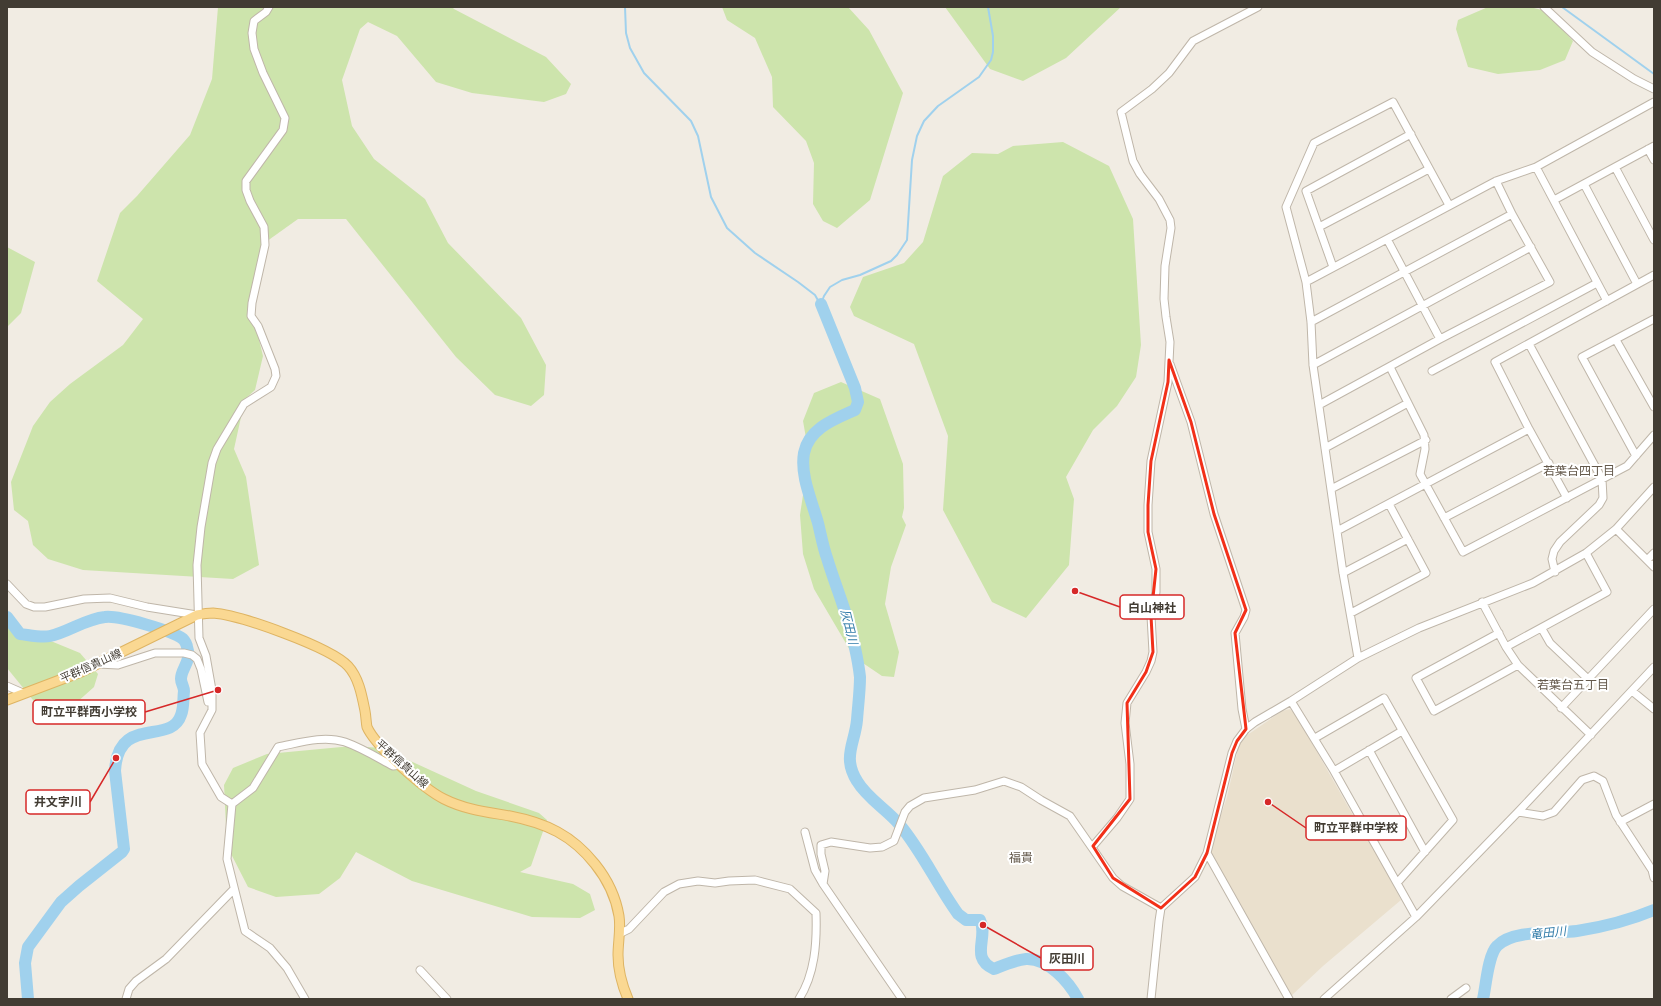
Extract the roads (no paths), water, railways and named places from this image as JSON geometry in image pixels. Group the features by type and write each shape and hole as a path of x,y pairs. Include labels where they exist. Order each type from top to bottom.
{"main road":[{"name":"平群信貴山線","path":"7,700 98,664 197,615 213,613 235,618 276,630 321,649 348,666 359,685 367,726 375,741 416,779 444,799 480,812 510,816 547,826 572,840 586,853 606,879 619,916 618,957 621,980 628,999"}],"street":[{"path":"232,804 221,797 202,764 200,733 212,710 212,690 206,656 199,638 197,615 198,558 201,527 212,463 217,450 244,404 271,387 276,376 275,369 258,326 251,316 252,302 265,245 264,227 250,201 246,190 246,181 283,130 286,118 263,73 254,49 252,38 254,21 266,12 269,7"},
{"path":"1093,846 1117,818 1130,799 1130,764 1125,723 1127,703 1146,672 1153,652 1151,616 1156,592 1156,569 1148,532 1148,505 1152,461 1168,382 1170,342 1164,299 1166,266 1171,228 1170,220 1159,199 1140,174 1133,161 1121,112 1152,89 1169,73 1193,41 1258,7"},
{"path":"1544,7 1592,52 1634,79 1654,89"},
{"path":"1358,658 1343,573 1313,364 1311,322 1306,282 1286,207 1314,143 1393,102 1449,205"},
{"path":"1306,282 1496,181 1536,167 1654,102"},
{"path":"1333,267 1306,191 1411,134"},
{"path":"1554,200 1651,147 1654,160"},
{"path":"1536,167 1607,301"},
{"path":"1615,167 1654,240"},
{"path":"1319,227 1429,169"},
{"path":"1319,405 1440,339 1550,282 1512,214 1496,181"},
{"path":"1584,184 1638,284"},
{"path":"1311,322 1512,214"},
{"path":"1387,239 1440,339"},
{"path":"1313,364 1531,248"},
{"path":"1567,498 1529,429 1495,362 1654,275"},
{"path":"1432,370 1597,283"},
{"path":"1636,456 1582,357 1654,319"},
{"path":"1616,340 1654,406"},
{"path":"1529,344 1602,479 1603,498 1599,505 1560,542 1554,551 1552,559 1555,572"},
{"path":"1169,360 1191,422 1214,514 1246,610 1244,617 1235,633 1242,708 1246,729"},
{"path":"1390,367 1426,440 1420,474 1463,552 1628,466 1654,435"},
{"path":"1326,448 1408,403"},
{"path":"1337,531 1529,429"},
{"path":"1331,489 1426,440"},
{"path":"1444,518 1549,463"},
{"path":"1151,999 1161,908 1195,877 1207,852 1232,753 1236,741 1246,729 1254,722 1291,701 1358,658 1419,628 1533,583 1555,572 1586,553 1616,529 1654,487"},
{"path":"1351,613 1426,573 1388,504"},
{"path":"1616,529 1654,566"},
{"path":"1343,573 1408,539"},
{"path":"1506,647 1607,592 1586,553"},
{"path":"1647,560 1654,553"},
{"path":"7,584 26,604 34,607 45,607 84,600 110,598 147,607 197,615"},
{"path":"1482,602 1506,647 1518,665 1561,708 1591,735"},
{"path":"1561,708 1654,609"},
{"path":"1542,628 1550,643 1588,679"},
{"path":"1499,633 1416,678 1434,711 1518,665"},
{"path":"98,664 118,665 155,653 184,653 192,655 197,659 201,669 207,694 209,716"},
{"path":"1324,999 1416,916 1518,812 1654,667"},
{"path":"7,686 23,693"},
{"path":"1632,691 1654,709"},
{"path":"1315,738 1384,698 1453,820 1397,883"},
{"path":"1291,701 1315,738 1416,916"},
{"path":"1334,771 1402,730"},
{"path":"305,999 287,968 270,948 246,931 227,859 232,804 253,788 278,747 313,740 337,740 393,766 401,765"},
{"path":"1369,750 1425,852"},
{"path":"1518,812 1543,816 1554,812 1582,780 1594,776 1603,781 1616,815 1652,870 1654,878"},
{"path":"823,884 825,871 821,854 821,845 831,842 870,848 882,847 894,841 905,812 910,806 924,798 976,790 1004,781 1021,786 1041,800 1070,816 1093,846 1113,878 1122,886 1161,908"},
{"path":"1620,822 1654,804"},
{"path":"805,832 816,870 823,884 902,999"},
{"path":"1207,852 1289,999"},
{"path":"619,934 629,929 664,892 679,884 698,881 715,883 755,880 790,889 816,913 815,955 806,988 799,999"},
{"path":"126,999 129,990 136,981 166,958 234,889"},
{"path":"420,970 447,999"},
{"path":"1451,999 1466,988"}],"waterway":[{"path":"625,7 626,33 630,48 644,73 691,121 698,136 711,197 727,228 755,253 815,295 820,304"},
{"path":"821,304 830,287 842,280 860,275 891,261 907,240 912,160 917,136 924,121 938,106 979,77 991,60 993,52 993,36 988,7"},
{"path":"1562,7 1654,74"},
{"name":"灰田川","path":"821,304 855,388 858,402 855,410 831,421 811,437 804,453 803,462 807,488 849,625 859,666 860,682 857,720 851,750 850,765 861,787 899,824 907,834 958,914 966,920 980,920 982,927 981,953 987,964 994,969 1026,959 1042,962 1057,972 1069,985 1078,999"},
{"path":"7,617 20,634 43,637 64,632 98,618 121,618 157,628 183,639 187,645 188,652 187,661 181,675 184,691 183,709 175,724 167,729 135,736 125,743 118,754 115,771 124,849 61,902 28,947 25,963 28,999"},
{"name":"竜田川","path":"1483,999 1491,956 1497,946 1504,941 1513,937 1535,933 1568,932 1597,927 1626,920 1654,910"}],"place":[{"name":"白山神社","path":"1075,591"},
{"name":"町立平群西小学校","path":"218,690"},
{"name":"井文字川","path":"116,758"},
{"name":"町立平群中学校","path":"1268,802"},
{"name":"灰田川","path":"983,925"}],"district":[{"name":"若葉台四丁目","path":"1579,471"},
{"name":"若葉台五丁目","path":"1573,685"},
{"name":"福貴","path":"1021,858"}]}
